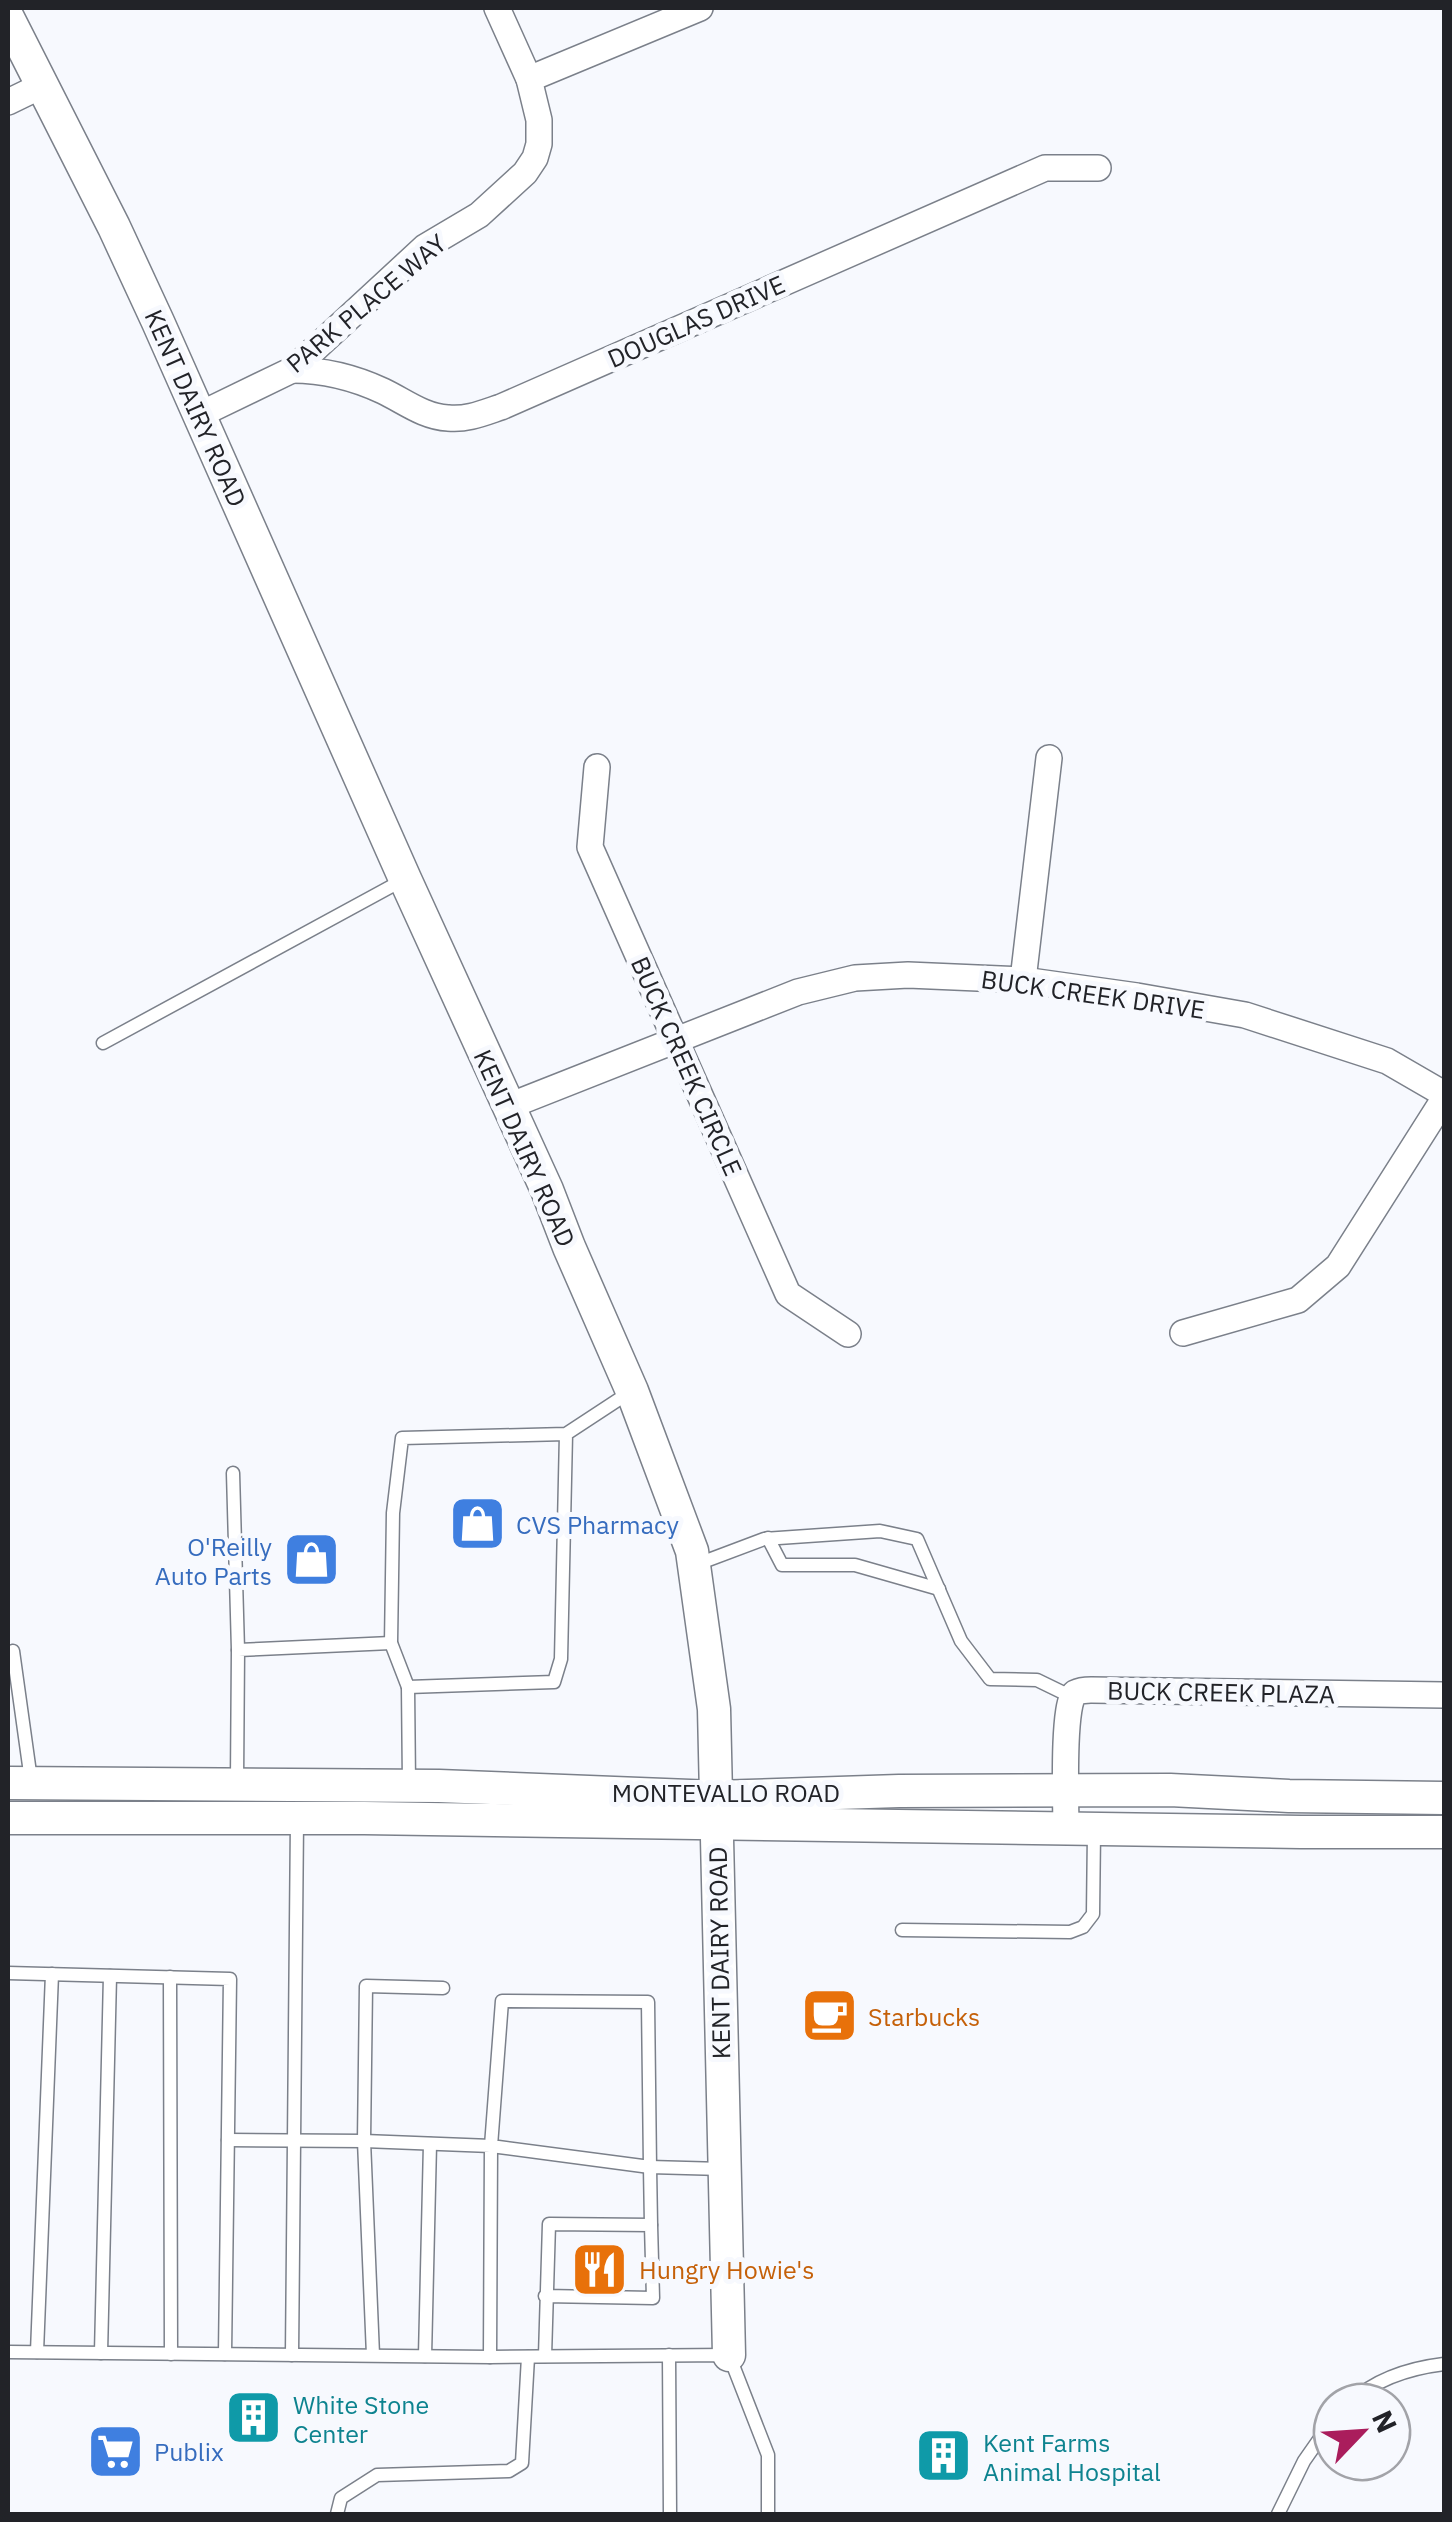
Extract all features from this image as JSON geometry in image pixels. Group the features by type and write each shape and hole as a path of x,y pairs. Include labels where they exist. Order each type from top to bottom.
{"main road":[{"name":"KENT DAIRY ROAD","path":"8,18 114,227 509,1106 632,1391 692,1551 714,1709 729,2355"},
{"name":"MONTEVALLO ROAD","path":"20,1783 576,1790 716,1810 898,1791 1170,1790 1444,1798"},
{"name":"MONTEVALLO ROAD","path":"8,1818 297,1818 716,1810 1080,1829 1444,1832"}],"street":[{"name":"PARK PLACE WAY","path":"199,415 292,370 425,247 479,215 525,173 539,144 539,120 530,79 496,8"},
{"path":"530,79 700,8"},
{"path":"8,102 44,85"},
{"name":"DOUGLAS DRIVE","path":"292,370 344,375 430,414 469,418 1045,168 1098,168"},
{"path":"1024,980 1049,758"},
{"name":"BUCK CREEK CIRCLE","path":"597,767 590,847 788,1294 848,1334"},
{"name":"BUCK CREEK DRIVE","path":"509,1106 798,992 855,978 908,975 1024,980 1244,1016 1387,1061 1444,1097"},
{"path":"1183,1334 1298,1300 1338,1266 1444,1097"},
{"name":"BUCK CREEK PLAZA","path":"1080,1829 1067,1790 1066,1748 1072,1697 1077,1692 1444,1695"}],"lane":[{"path":"103,1043 405,879"},
{"path":"408,1786 408,1687 391,1643 393,1513 402,1438 566,1434 632,1391"},
{"path":"408,1687 554,1682 561,1659 566,1434"},
{"path":"233,1473 237,1784"},
{"path":"694,1566 768,1538 880,1531 917,1539 961,1640 990,1679 1037,1680 1072,1697"},
{"path":"768,1538 782,1564 856,1565 939,1589"},
{"path":"238,1650 391,1643"},
{"path":"14,1652 20,1783"},
{"path":"292,2355 297,1818"},
{"path":"902,1930 1070,1932 1083,1928 1093,1914 1080,1829"},
{"path":"8,1974 230,1979 225,2354"},
{"path":"37,2352 52,1974"},
{"path":"101,2353 110,1976"},
{"path":"170,1977 171,2354"},
{"path":"373,2356 364,2141 366,1986 443,1988"},
{"path":"490,2356 491,2146 502,2002 648,2002 653,2298 545,2296"},
{"path":"228,2140 491,2146 650,2166 724,2169"},
{"path":"426,2356 430,2144"},
{"path":"544,2356 549,2224 651,2225"},
{"path":"8,2352 729,2355 768,2454 768,2514"},
{"path":"669,2355 670,2514"},
{"path":"337,2514 341,2498 377,2475 508,2471 522,2463 528,2356"},
{"path":"1380,2382 1418,2368 1444,2364"},
{"path":"1278,2514 1312,2450"}],"place":[{"name":"CVS Pharmacy","path":"477,1524"},
{"name":"O'Reilly Auto Parts","path":"311,1560"},
{"name":"Starbucks","path":"829,2016"},
{"name":"Hungry Howie's","path":"600,2269"},
{"name":"White Stone Center","path":"254,2418"},
{"name":"Publix","path":"115,2451"},
{"name":"Kent Farms Animal Hospital","path":"944,2456"}]}
